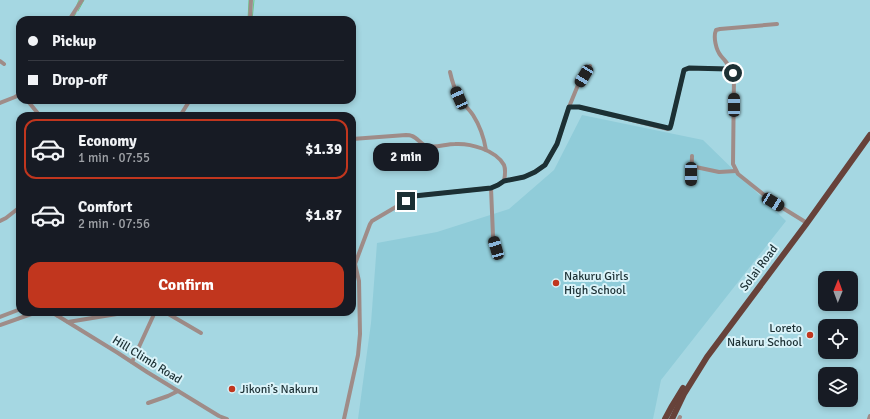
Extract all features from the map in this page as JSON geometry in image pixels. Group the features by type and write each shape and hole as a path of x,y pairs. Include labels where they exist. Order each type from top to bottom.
{"highway":[{"name":"Solai Road","path":"672,419 684,394 701,365 807,223 870,135"},
{"path":"665,419 683,388 701,365"}],"street":[{"path":"72,16 82,0"},
{"path":"250,16 251,0"},
{"path":"777,24 720,28 716,30 715,36 718,52 727,62 729,69 734,75 733,164 738,174 773,202 807,223"},
{"path":"356,257 372,221 406,201 410,197 492,188 504,181 524,177 545,165 557,144 578,85 590,66"},
{"path":"569,107 579,107 670,128 684,70 689,68 729,69"},
{"path":"450,72 459,98 477,121 483,136 486,150"},
{"path":"0,103 16,96"},
{"path":"30,104 37,112"},
{"path":"356,139 406,135 413,136 425,146 456,144 486,150 496,157 504,166 504,181"},
{"path":"691,182 692,156"},
{"path":"692,166 719,172 736,171"},
{"path":"492,188 493,236 496,248"},
{"path":"0,221 16,210"},
{"path":"344,419 360,334 359,281 356,270"},
{"path":"0,316 16,311"},
{"path":"0,325 25,316"},
{"name":"Hill Climb Road","path":"61,316 67,322 147,372 219,416 227,419"},
{"path":"67,322 104,316"},
{"path":"132,362 153,316"},
{"path":"172,316 200,333"},
{"path":"148,403 178,391"}],"shaded area":[{"name":"Nakuru Girls High School","path":"582,115 703,140 786,221 661,380 653,419 358,419 371,323 377,243 437,232 509,209 554,170"}],"waterway":[{"path":"77,5 79,0"},
{"path":"78,11 84,0"},
{"path":"248,16 249,0"},
{"path":"252,16 254,0"}],"place":[{"name":"Nakuru Girls High School","path":"556,283"},
{"name":"Loreto Nakuru School","path":"810,335"},
{"name":"Jikoni’s Nakuru","path":"232,389"}],"route":[{"path":"406,201 410,197 414,196 491,188 504,181 519,179 535,172 545,165 557,144 569,107 579,107 666,129 670,128 684,70 689,68 729,69 733,73"}]}
